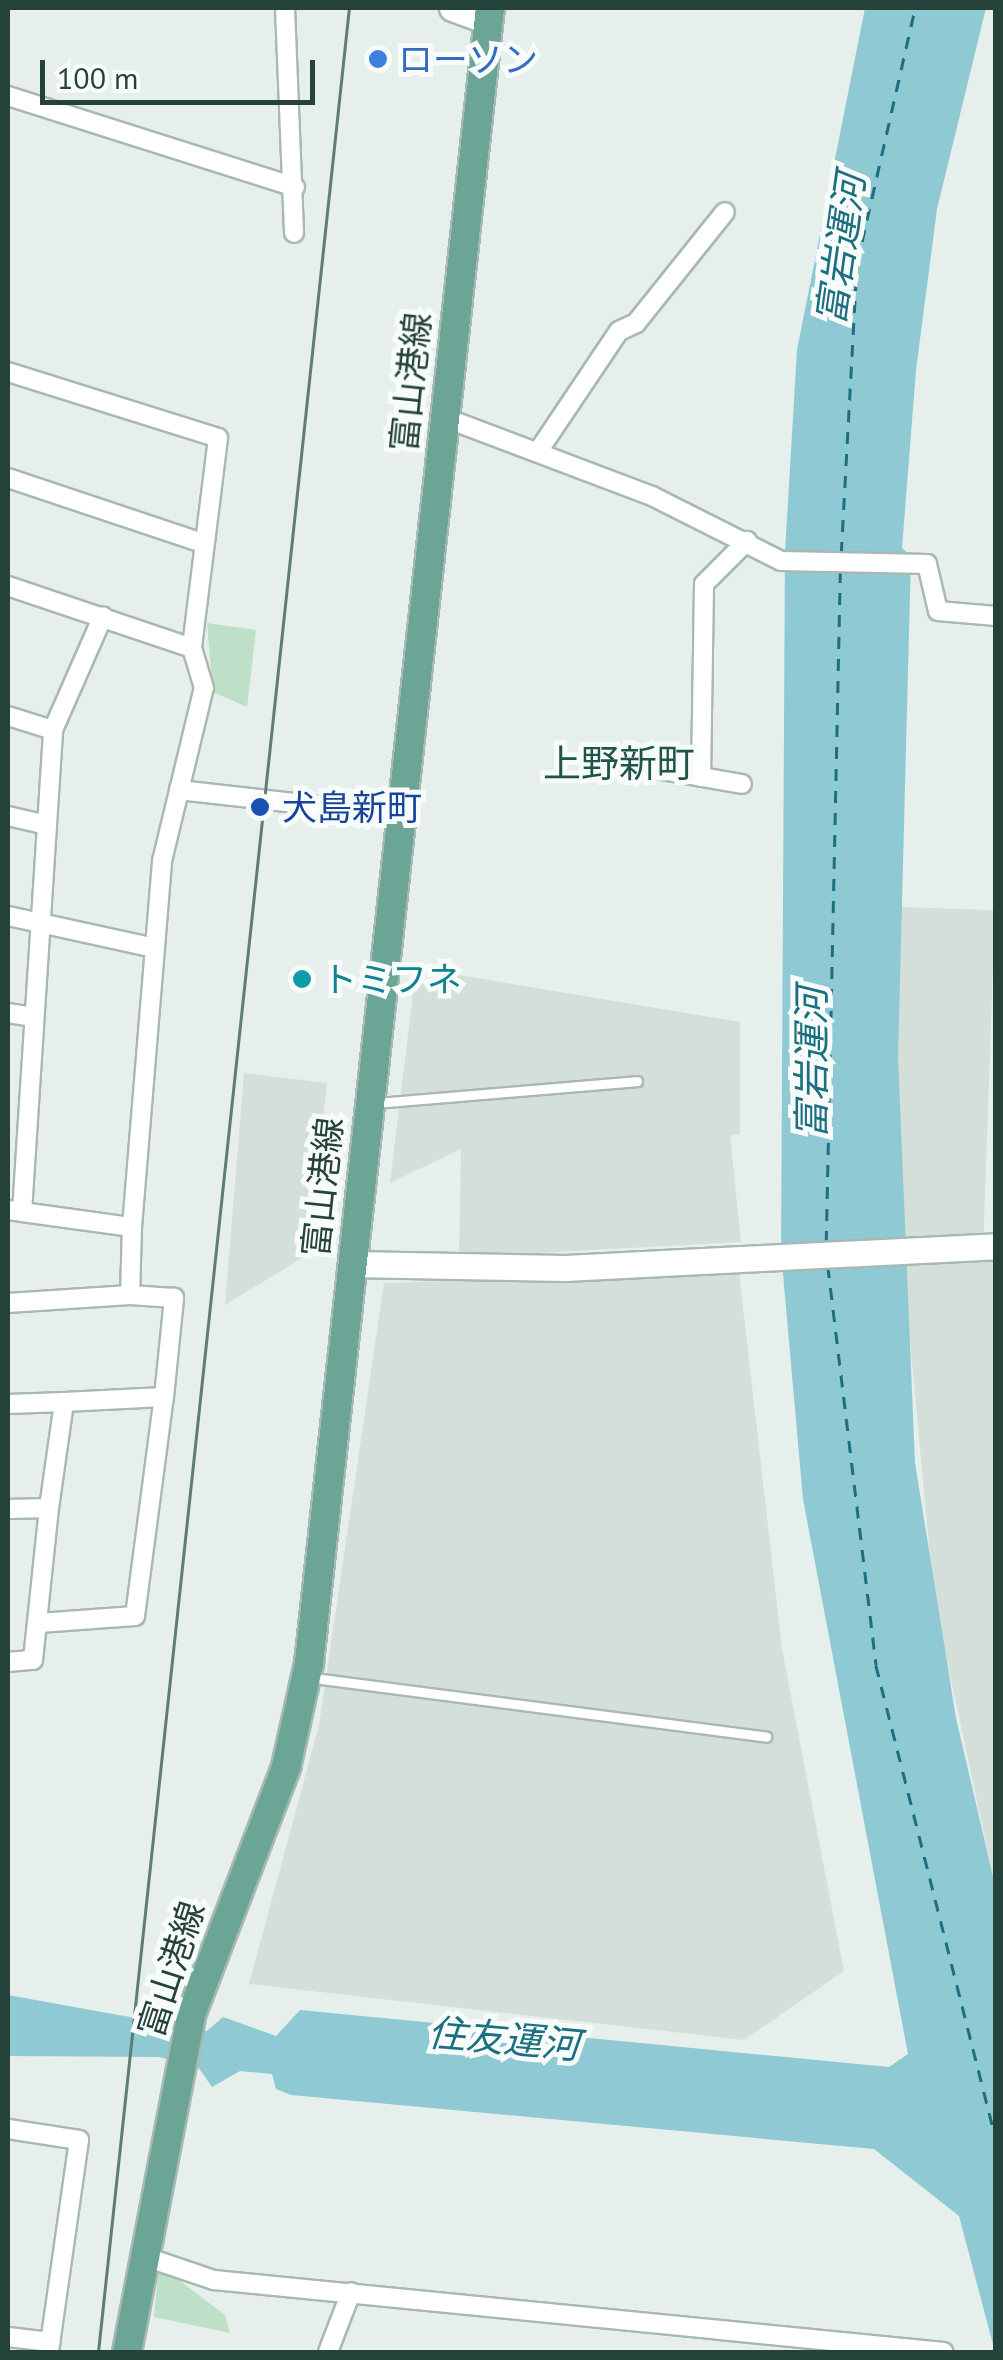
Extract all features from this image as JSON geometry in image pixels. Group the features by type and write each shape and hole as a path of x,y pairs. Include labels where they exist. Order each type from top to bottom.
{"main road":[{"name":"富山港線","path":"128,2352 175,2082 191,2015 300,1714 489,14"}],"street":[{"path":"284,8 295,187 294,233"},
{"path":"452,8 489,14"},
{"path":"8,96 295,187"},
{"path":"539,450 619,331 636,323 726,212"},
{"path":"8,372 218,438 192,648 204,688 179,790 154,948 130,1295"},
{"path":"443,416 539,450 747,541 781,561 927,564 938,611 996,616"},
{"path":"8,478 202,543"},
{"path":"701,777 704,584 747,541"},
{"path":"8,586 192,648"},
{"path":"104,616 53,730 34,1017 16,1115 14,1211 132,1228"},
{"path":"8,716 53,730"},
{"path":"594,758 742,784"},
{"path":"179,790 401,816"},
{"path":"8,816 46,824"},
{"path":"8,916 154,948"},
{"path":"8,1013 34,1017"},
{"path":"352,1264 466,1270 996,1246"},
{"path":"8,1303 130,1295 174,1298 134,1616 40,1623"},
{"path":"8,1404 164,1396"},
{"path":"8,1662 34,1660 64,1402"},
{"path":"8,1508 49,1508"},
{"path":"8,2129 79,2140 50,2347 8,2337"},
{"path":"143,2256 214,2280 943,2352"},
{"path":"328,2352 351,2292"}],"lane":[{"path":"369,1103 636,1081"},
{"path":"322,1679 766,1737"}],"shaded area":[{"path":"901,907 995,910 983,1243 889,1240"},
{"path":"459,975 740,1022 740,1134 730,1135 741,1242 459,1257 461,1149 390,1183 414,985"},
{"path":"244,1073 327,1083 307,1255 225,1305"},
{"path":"995,1259 995,1885 934,1600 903,1265"},
{"path":"739,1272 782,1649 844,1971 744,2040 249,1984 319,1725 384,1283"}],"green space":[{"path":"207,623 256,630 247,707 213,692"},
{"path":"167,2271 225,2315 230,2333 154,2317 158,2274"}],"water":[{"name":"富岩運河","path":"865,8 986,8 937,209 916,370 902,548 911,556 898,1057 915,1463 956,1718 995,1885 995,2352 959,2216 874,2149 291,2095 276,2089 272,2074 240,2071 212,2087 198,2067 159,2057 8,2056 8,1995 207,2031 223,2017 276,2036 300,2010 889,2067 908,2054 803,1499 781,1251 785,552 797,350"}],"ferry route":[{"path":"841,554 857,263 915,8"},
{"path":"826,1243 840,572"},
{"path":"828,1266 876,1665 996,2140"}],"tram line":[{"path":"98,2352 349,8"}],"place":[{"name":"ローソン","path":"378,59"},
{"name":"犬島新町","path":"260,807"},
{"name":"トミフネ","path":"302,979"}],"district":[{"name":"上野新町","path":"619,763"}],"water label":[{"name":"住友運河","path":"504,2038"}]}
